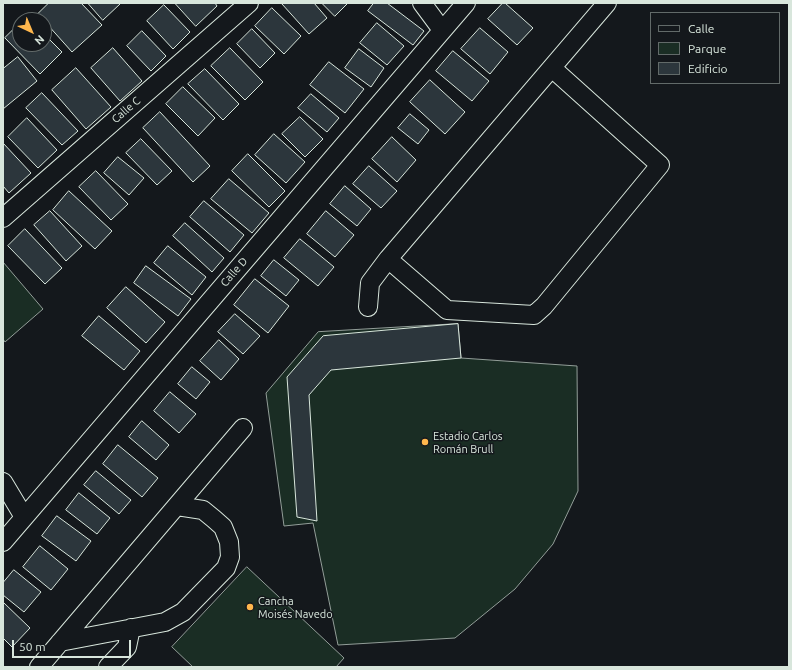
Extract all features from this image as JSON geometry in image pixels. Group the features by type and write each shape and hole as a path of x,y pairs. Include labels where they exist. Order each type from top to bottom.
{"street":[{"name":"Calle C","path":"3,218 249,3"},
{"path":"422,3 442,30"},
{"name":"Calle D","path":"3,542 466,3"},
{"path":"368,306 370,283 388,259 607,3"},
{"path":"388,259 447,310 534,316 544,306 660,165 552,68"},
{"path":"39,667 243,428"},
{"path":"3,482 24,517"},
{"path":"60,642 165,622 183,612 226,568 230,557 229,542 223,527 203,510 176,506"},
{"path":"108,667 127,647 131,628"}],"green space":[{"path":"3,262 43,309 5,342 3,339"},
{"name":"Estadio Carlos Román Brull","path":"458,324 461,358 577,366 578,491 553,544 515,589 455,638 338,645 313,523 284,526 266,393 318,332"},
{"name":"Cancha Moisés Navedo","path":"247,567 344,658 336,667 193,667 172,647"}],"building":[{"path":"49,3 81,3 102,25 72,52 52,30 52,12 40,12"},
{"path":"88,3 119,3 120,4 103,20"},
{"path":"175,3 215,3 217,6 196,26"},
{"path":"314,3 327,18 309,34 282,4"},
{"path":"322,3 348,3 335,16"},
{"path":"374,3 387,3 424,31 413,45 368,11"},
{"path":"503,3 505,3 533,28 517,45 488,19"},
{"path":"164,5 190,32 173,49 147,21"},
{"path":"272,8 301,36 284,54 255,26"},
{"path":"377,23 404,46 387,65 360,43"},
{"path":"480,28 508,52 490,74 461,49"},
{"path":"252,29 275,53 260,68 237,44"},
{"path":"12,31 12,45 5,38"},
{"path":"142,31 166,56 151,71 127,46"},
{"path":"52,42 62,52 40,74 19,52 52,52"},
{"path":"113,48 142,81 120,101 91,68"},
{"path":"230,48 263,82 245,100 211,66"},
{"path":"359,49 384,68 371,87 345,68"},
{"path":"453,51 489,81 472,101 436,71"},
{"path":"18,57 37,81 3,109 3,69"},
{"path":"329,62 364,89 345,113 310,85"},
{"path":"76,68 111,107 86,129 52,90"},
{"path":"205,69 239,104 223,120 188,84"},
{"path":"430,80 465,112 445,134 410,102"},
{"path":"183,87 215,118 198,136 166,104"},
{"path":"42,93 78,131 62,145 26,108"},
{"path":"311,94 339,118 327,132 298,108"},
{"path":"160,112 210,166 193,182 143,128"},
{"path":"410,114 429,130 418,144 398,128"},
{"path":"300,117 323,139 305,157 282,134"},
{"path":"27,118 57,150 38,168 8,137"},
{"path":"274,134 305,162 286,183 255,155"},
{"path":"392,137 416,160 397,182 372,159"},
{"path":"141,139 172,171 157,185 126,153"},
{"path":"3,143 31,173 9,193 3,186"},
{"path":"248,154 285,191 269,207 232,171"},
{"path":"118,157 144,178 129,195 104,173"},
{"path":"369,166 397,191 381,208 353,184"},
{"path":"96,171 128,204 111,220 79,187"},
{"path":"229,179 269,213 252,233 211,199"},
{"path":"345,186 371,209 357,226 330,204"},
{"path":"69,191 112,231 95,249 53,210"},
{"path":"204,201 244,235 230,252 190,217"},
{"path":"50,211 82,246 66,261 34,225"},
{"path":"326,211 354,235 335,257 307,234"},
{"path":"185,223 224,258 212,272 173,236"},
{"path":"25,229 62,268 45,284 8,246"},
{"path":"300,239 334,267 318,286 284,258"},
{"path":"168,246 206,277 192,295 154,263"},
{"path":"274,260 299,280 286,296 261,276"},
{"path":"146,266 191,299 178,316 134,283"},
{"path":"255,279 289,306 268,333 234,305"},
{"path":"126,287 165,322 146,343 107,308"},
{"path":"235,314 260,336 243,354 218,332"},
{"path":"99,316 140,351 124,370 82,336"},
{"path":"458,324 461,358 331,370 309,395 317,521 297,517 287,377 323,336"},
{"path":"219,340 239,359 221,380 200,361"},
{"path":"192,367 210,382 196,399 178,384"},
{"path":"170,392 196,414 179,433 154,411"},
{"path":"142,421 169,445 156,460 129,437"},
{"path":"118,445 158,478 142,497 103,464"},
{"path":"96,471 131,500 119,514 84,485"},
{"path":"79,493 110,518 97,534 66,510"},
{"path":"57,516 91,541 76,561 42,536"},
{"path":"40,546 68,569 51,590 23,567"},
{"path":"14,570 41,592 24,612 3,595 3,583"},
{"path":"3,602 30,628 12,647 3,638"}],"place":[{"name":"Estadio Carlos Román Brull","path":"425,442"},
{"name":"Cancha Moisés Navedo","path":"250,607"}]}
